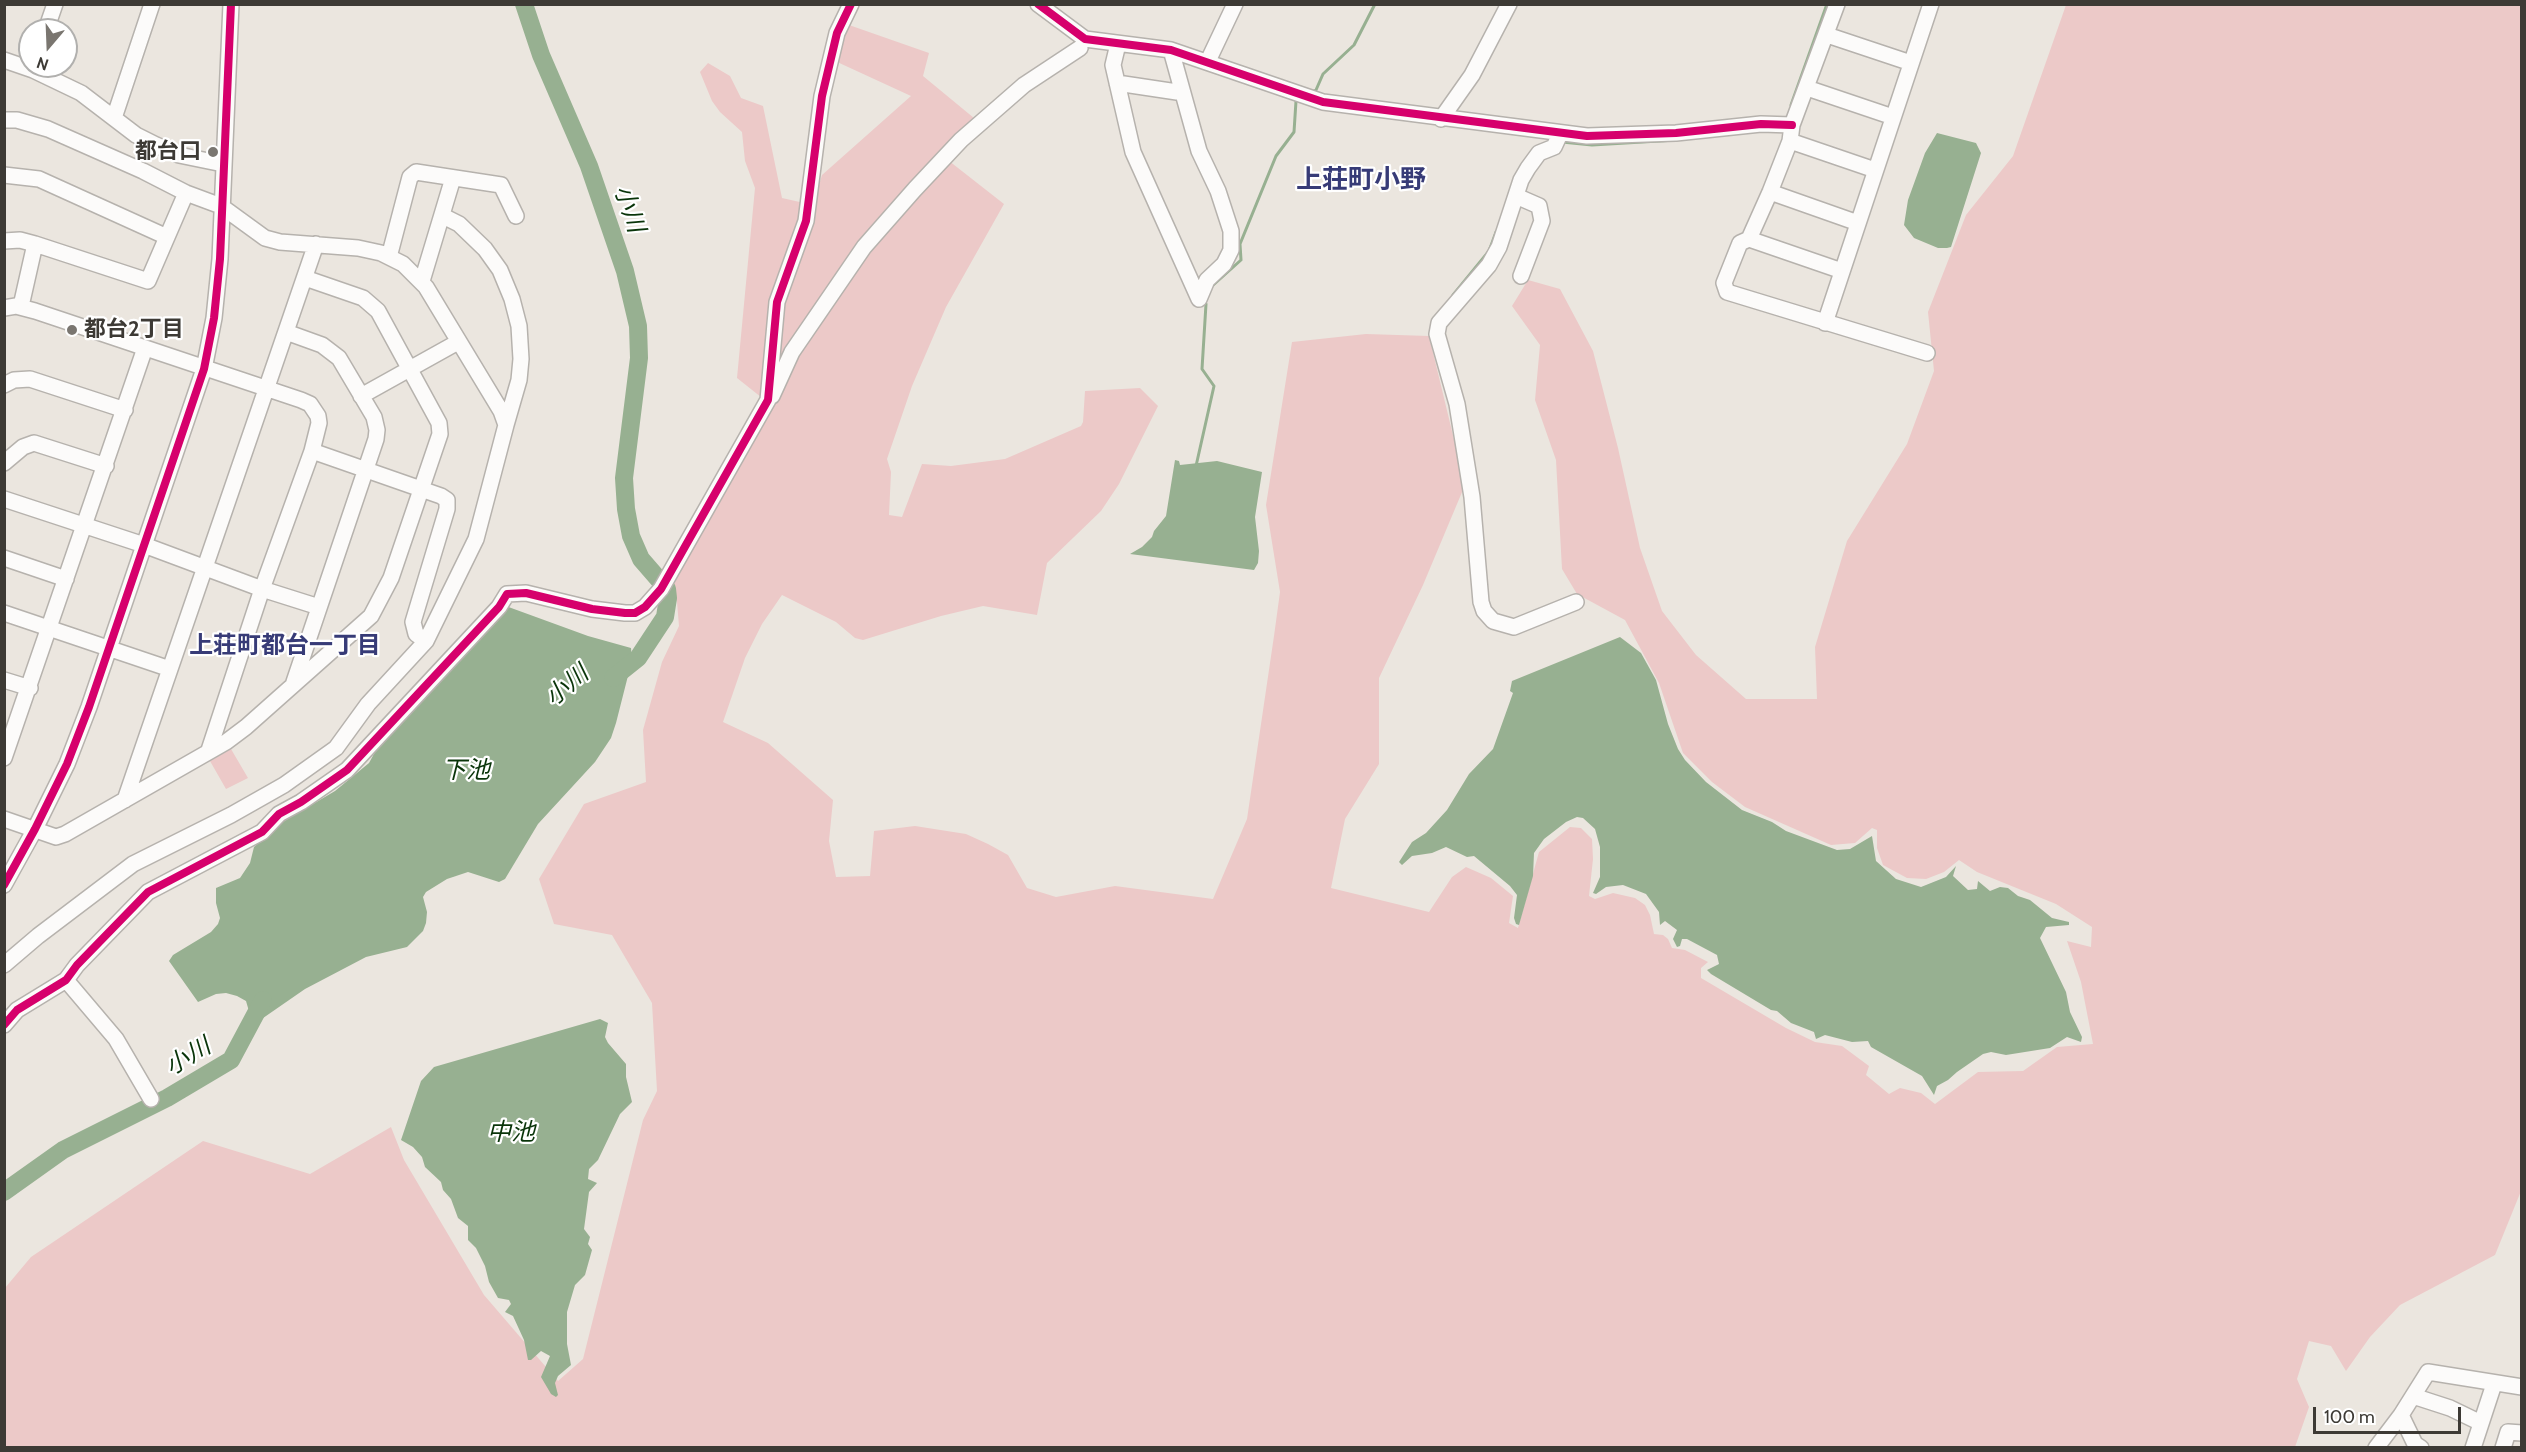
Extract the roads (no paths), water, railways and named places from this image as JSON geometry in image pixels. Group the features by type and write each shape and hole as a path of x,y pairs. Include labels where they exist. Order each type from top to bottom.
{"street":[{"path":"114,118 152,4"},
{"path":"4,885 67,764 204,369 220,259 231,4"},
{"path":"768,400 777,302 806,221 822,96 837,33 851,4"},
{"path":"1038,4 1085,39 1208,61 1297,95 1323,102 1587,136 1676,133 1761,124 1792,124"},
{"path":"1208,61 1235,4"},
{"path":"1441,119 1472,75 1509,4"},
{"path":"1837,4 1792,124 1790,141 1770,192 1749,239 1740,243 1724,283 1727,292 1927,353"},
{"path":"1826,323 1930,5"},
{"path":"1827,35 1911,63"},
{"path":"1118,44 1113,65 1133,152 1199,299 1207,280 1224,264 1231,250 1231,237 1218,191 1199,151 1172,56"},
{"path":"4,1026 17,1010 66,980 77,965 148,892 262,832 279,814 301,802 347,770 499,607 507,594 526,593 610,613 635,613 645,607 661,589 673,569 768,400 773,395 792,352 864,247 961,140 1024,85 1080,48"},
{"path":"1172,56 1171,73 1194,150 1214,195 1220,221 1231,237"},
{"path":"52,78 81,93 136,135 179,155 223,164"},
{"path":"1117,83 1176,92"},
{"path":"1807,88 1893,117"},
{"path":"4,120 17,120 48,129 143,171 186,194 221,206 265,238 358,248 389,257 403,264 422,281 501,411 506,425"},
{"path":"1560,134 1554,147 1539,153 1528,168 1494,256 1439,323 1437,334 1457,405 1472,497 1481,602 1484,611 1493,621 1514,627 1576,602"},
{"path":"1790,141 1875,170"},
{"path":"389,257 410,177 416,172 501,185 516,216"},
{"path":"4,175 39,180 167,237"},
{"path":"422,281 453,178"},
{"path":"1770,192 1858,223"},
{"path":"4,241 20,240 148,281 186,194"},
{"path":"1516,196 1539,206 1542,221 1521,276"},
{"path":"4,965 38,936 133,864 238,812 318,762 336,748 368,704 426,641 476,539 519,380 521,359 519,326 513,299 500,270 485,249 459,225 443,216"},
{"path":"1749,239 1842,271"},
{"path":"21,306 34,244"},
{"path":"125,800 316,244"},
{"path":"4,819 56,837 65,834 208,750 226,742 246,727 370,616 391,578 440,434 434,411 378,311 363,298 305,278"},
{"path":"4,308 21,306 301,400 314,408 319,423 312,451 262,589 208,750"},
{"path":"286,332 332,351 339,358 376,423 376,439 294,683"},
{"path":"361,396 458,342"},
{"path":"6,751 30,688 48,628 145,348"},
{"path":"4,385 14,380 30,379 125,410"},
{"path":"4,463 23,447 34,443 106,466"},
{"path":"312,451 447,500 447,509 412,622 416,634 426,641"},
{"path":"4,499 144,545 262,589 319,607"},
{"path":"4,558 66,579"},
{"path":"4,613 108,650 170,669"},
{"path":"4,680 30,688"},
{"path":"66,980 116,1039 151,1099"},
{"path":"2376,1448 2401,1415 2428,1372 2522,1387"},
{"path":"2473,1448 2494,1384"},
{"path":"2413,1396 2450,1408 2481,1423"},
{"path":"2401,1415 2415,1444 2421,1448"},
{"path":"2503,1448 2508,1432 2522,1433"}],"water":[{"path":"1937,133 1976,143 1981,153 1951,247 1947,248 1938,248 1914,238 1904,225 1908,200 1925,153"},
{"path":"1175,460 1179,461 1180,465 1217,461 1262,472 1255,517 1259,551 1258,563 1254,570 1130,554 1152,537 1166,516"},
{"name":"下池","path":"503,605 588,636 631,648 632,660 616,723 611,738 595,762 538,824 505,879 499,882 468,872 447,879 426,892 423,897 427,912 426,923 423,931 407,947 366,957 305,989 253,1025 246,1001 237,996 226,993 216,994 198,1002 169,961 173,955 211,932 218,924 220,918 216,903 216,888 240,878 250,863 254,847 281,823 335,791 369,763 388,728 441,674 455,666"},
{"path":"1620,637 1641,653 1656,680 1668,724 1685,760 1706,782 1742,810 1772,822 1786,831 1837,850 1850,849 1872,836 1876,861 1896,879 1921,887 1946,877 1956,866 1953,876 1968,890 1977,889 1978,881 1990,891 2000,887 2008,888 2018,896 2030,900 2052,918 2069,922 2069,925 2046,927 2040,938 2066,992 2070,1012 2082,1037 2081,1042 2067,1037 2050,1048 2006,1055 1991,1052 1983,1054 1937,1086 1934,1095 1922,1076 1871,1047 1868,1041 1852,1042 1825,1035 1816,1039 1814,1032 1791,1023 1777,1011 1771,1010 1711,974 1707,970 1719,964 1717,955 1687,939 1682,939 1680,946 1677,947 1673,939 1677,930 1665,921 1660,925 1659,912 1646,894 1623,885 1606,887 1596,894 1593,893 1600,877 1600,847 1595,829 1583,818 1577,817 1566,822 1544,839 1534,853 1533,876 1519,925 1516,924 1514,918 1517,895 1510,886 1474,856 1467,857 1446,847 1432,853 1412,856 1402,865 1399,862 1412,842 1426,833 1447,810 1469,774 1493,749 1513,693 1510,691 1512,681"},
{"name":"中池","path":"600,1019 608,1023 605,1037 608,1043 626,1064 626,1077 632,1102 620,1114 598,1160 589,1169 588,1179 597,1183 589,1192 584,1229 590,1237 588,1244 592,1250 585,1275 575,1285 567,1312 567,1344 571,1365 558,1376 555,1383 558,1395 556,1397 551,1394 541,1377 550,1356 541,1351 528,1360 524,1340 513,1316 505,1312 511,1304 509,1300 498,1298 489,1282 485,1266 476,1248 468,1240 468,1226 458,1218 441,1182 425,1167 422,1157 413,1147 401,1140 421,1081 434,1067"}],"waterway":[{"name":"小川","path":"524,4 541,55 589,166 625,271 638,326 639,358 624,478 626,509 631,536 641,559 667,589 668,598 665,617 638,658 613,678"},
{"path":"1312,92 1316,90 1323,74 1354,45 1375,4"},
{"path":"1791,105 1827,4"},
{"path":"1211,287 1241,260 1240,244 1276,156 1294,132 1298,99"},
{"path":"1562,142 1592,145 1676,140"},
{"path":"1535,149 1550,141"},
{"path":"1453,295 1489,251 1496,232"},
{"path":"1196,466 1214,386 1202,369 1206,304"},
{"name":"小川","path":"4,1192 63,1150 167,1098 231,1060 263,1000"}],"place":[{"name":"都台口","path":"213,152"},
{"name":"都台2丁目","path":"72,330"}],"district":[{"name":"上荘町小野","path":"1361,180"},
{"name":"上荘町都台一丁目","path":"285,646"}]}
